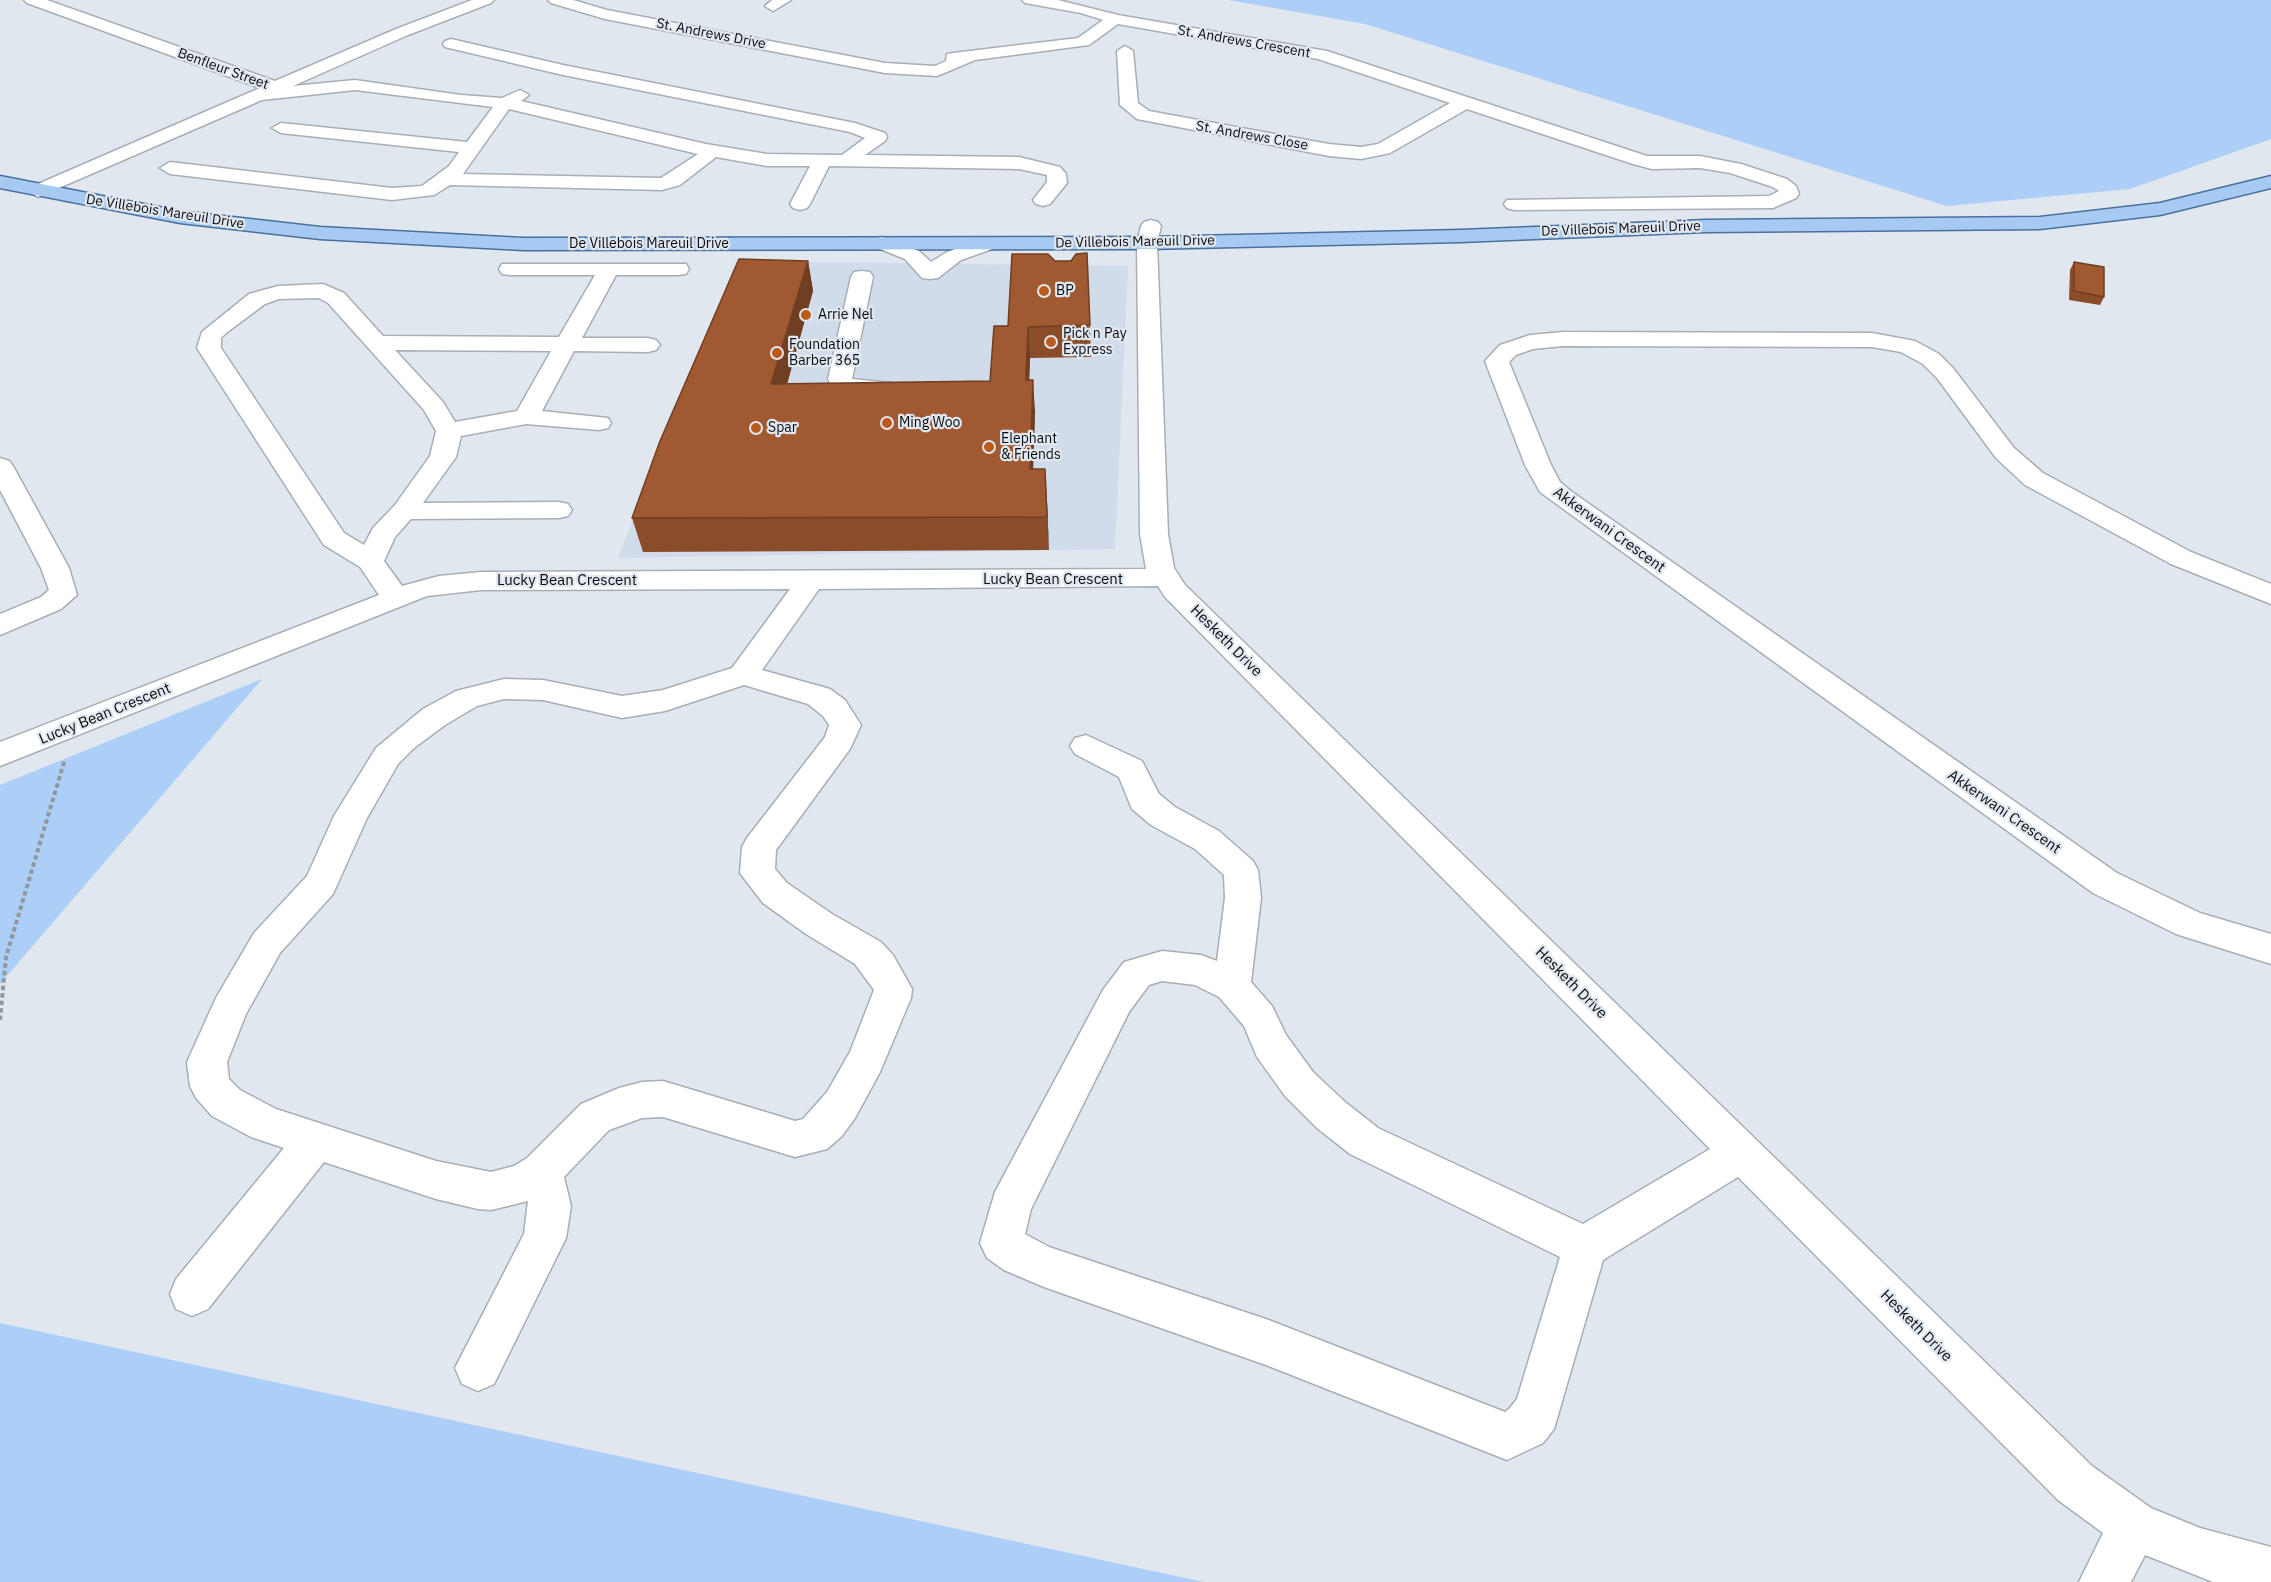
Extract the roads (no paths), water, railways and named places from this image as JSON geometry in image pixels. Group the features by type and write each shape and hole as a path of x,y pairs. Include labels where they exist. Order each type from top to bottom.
{"main road":[{"name":"De Villebois Mareuil Drive","path":"0,163 166,195"},
{"name":"De Villebois Mareuil Drive","path":"0,182 180,217 320,233 523,244 991,243 1149,235 2012,218 2081,214 2150,204 2271,176"},
{"name":"De Villebois Mareuil Drive","path":"567,224 1149,235 1461,236 1706,226 2040,223 2160,209 2271,182"},
{"name":"De Villebois Mareuil Drive","path":"188,199 259,206"},
{"path":"386,217 453,220"}],"street":[{"name":"Benfleur Street","path":"32,0 274,87"},
{"path":"402,32 417,20 462,0"},
{"path":"274,87 402,32 486,0"},
{"name":"St. Andrews Drive","path":"556,0 583,3 605,14 868,65 924,72 944,68 973,55 1083,42 1115,19"},
{"name":"St. Andrews Crescent","path":"1030,0 1084,9 1115,19 1310,52 1652,163 1700,162 1734,168 1780,183 1789,190 1789,194 1773,201 1514,204"},
{"path":"1083,42 1125,51 1162,27"},
{"path":"451,44 563,70 855,128 878,136 845,162"},
{"name":"St. Andrews Close","path":"1125,51 1129,105 1143,115 1329,150 1361,153 1383,149 1464,103"},
{"path":"170,168 392,194 427,191 446,180 505,103 563,70"},
{"path":"256,95 356,85 505,103 713,151 767,160 1005,162 1035,166 1053,171 1058,178 1043,200"},
{"name":"Benfleur Street","path":"38,191 274,87"},
{"path":"281,128 472,148"},
{"path":"446,180 662,184 673,181 713,151"},
{"path":"800,204 822,162"},
{"name":"Hesketh Drive","path":"1149,235 1155,534 1157,559 1175,591 2075,1483 2134,1525 2198,1553 2271,1572"},
{"path":"882,243 912,255 930,273 954,256 991,243"},
{"path":"510,269 678,270"},
{"path":"526,417 609,269"},
{"path":"862,277 840,379 841,384 857,388 909,388"},
{"path":"370,561 383,534 404,511 443,457 448,442 448,431 434,407 336,298 323,291 302,291 278,293 257,299 238,310 210,337 209,348 334,539 370,561 397,599"},
{"name":"Akkerwani Crescent","path":"2271,595 2181,558 2034,479 2005,453 1945,373 1931,359 1907,346 1872,340 1563,339 1530,342 1508,350 1497,362 1538,465 1549,486 1563,498 2105,883 2189,924 2271,949"},
{"path":"377,343 648,345"},
{"path":"448,431 526,417 599,423"},
{"path":"0,466 9,501 55,568 63,595 51,603 0,625"},
{"path":"404,511 559,510"},
{"name":"Lucky Bean Crescent","path":"0,756 429,587 481,581 1098,580 1166,577"},
{"path":"743,675 811,580"},
{"path":"743,675 819,696 834,708 844,725 840,741 759,847 757,873 775,893 810,918 868,953 890,981 892,998 866,1060 841,1105 828,1123 813,1136 795,1139 663,1099 642,1100 619,1106 595,1117 542,1171 523,1183 491,1191 478,1190 436,1180 265,1124 226,1103 210,1086 207,1062 229,1009 267,943 321,884 351,816 395,747 434,717 467,698 504,688 543,690 622,707 665,700 743,675"},
{"path":"1086,746 1131,769 1139,783 1144,800 1163,816 1207,840 1241,870 1243,898 1232,986"},
{"path":"1585,1248 1364,1141 1331,1115 1299,1084 1270,1046 1259,1017 1232,986 1201,970 1162,966 1137,972 1116,1001 1010,1206 1002,1243 1019,1255 1044,1266 1266,1342 1507,1436 1526,1426 1537,1412 1585,1248 1740,1153"},
{"path":"192,1294 316,1140"},
{"path":"478,1368 545,1238 550,1206 542,1171"},
{"path":"2104,1582 2134,1525"}],"place":[{"name":"BP","path":"1044,291"},
{"name":"Arrie Nel","path":"806,315"},
{"name":"Pick n Pay Express","path":"1051,342"},
{"name":"Foundation Barber 365","path":"777,353"},
{"name":"Ming Woo","path":"887,423"},
{"name":"Spar","path":"756,428"},
{"name":"Elephant & Friends","path":"989,447"}]}
